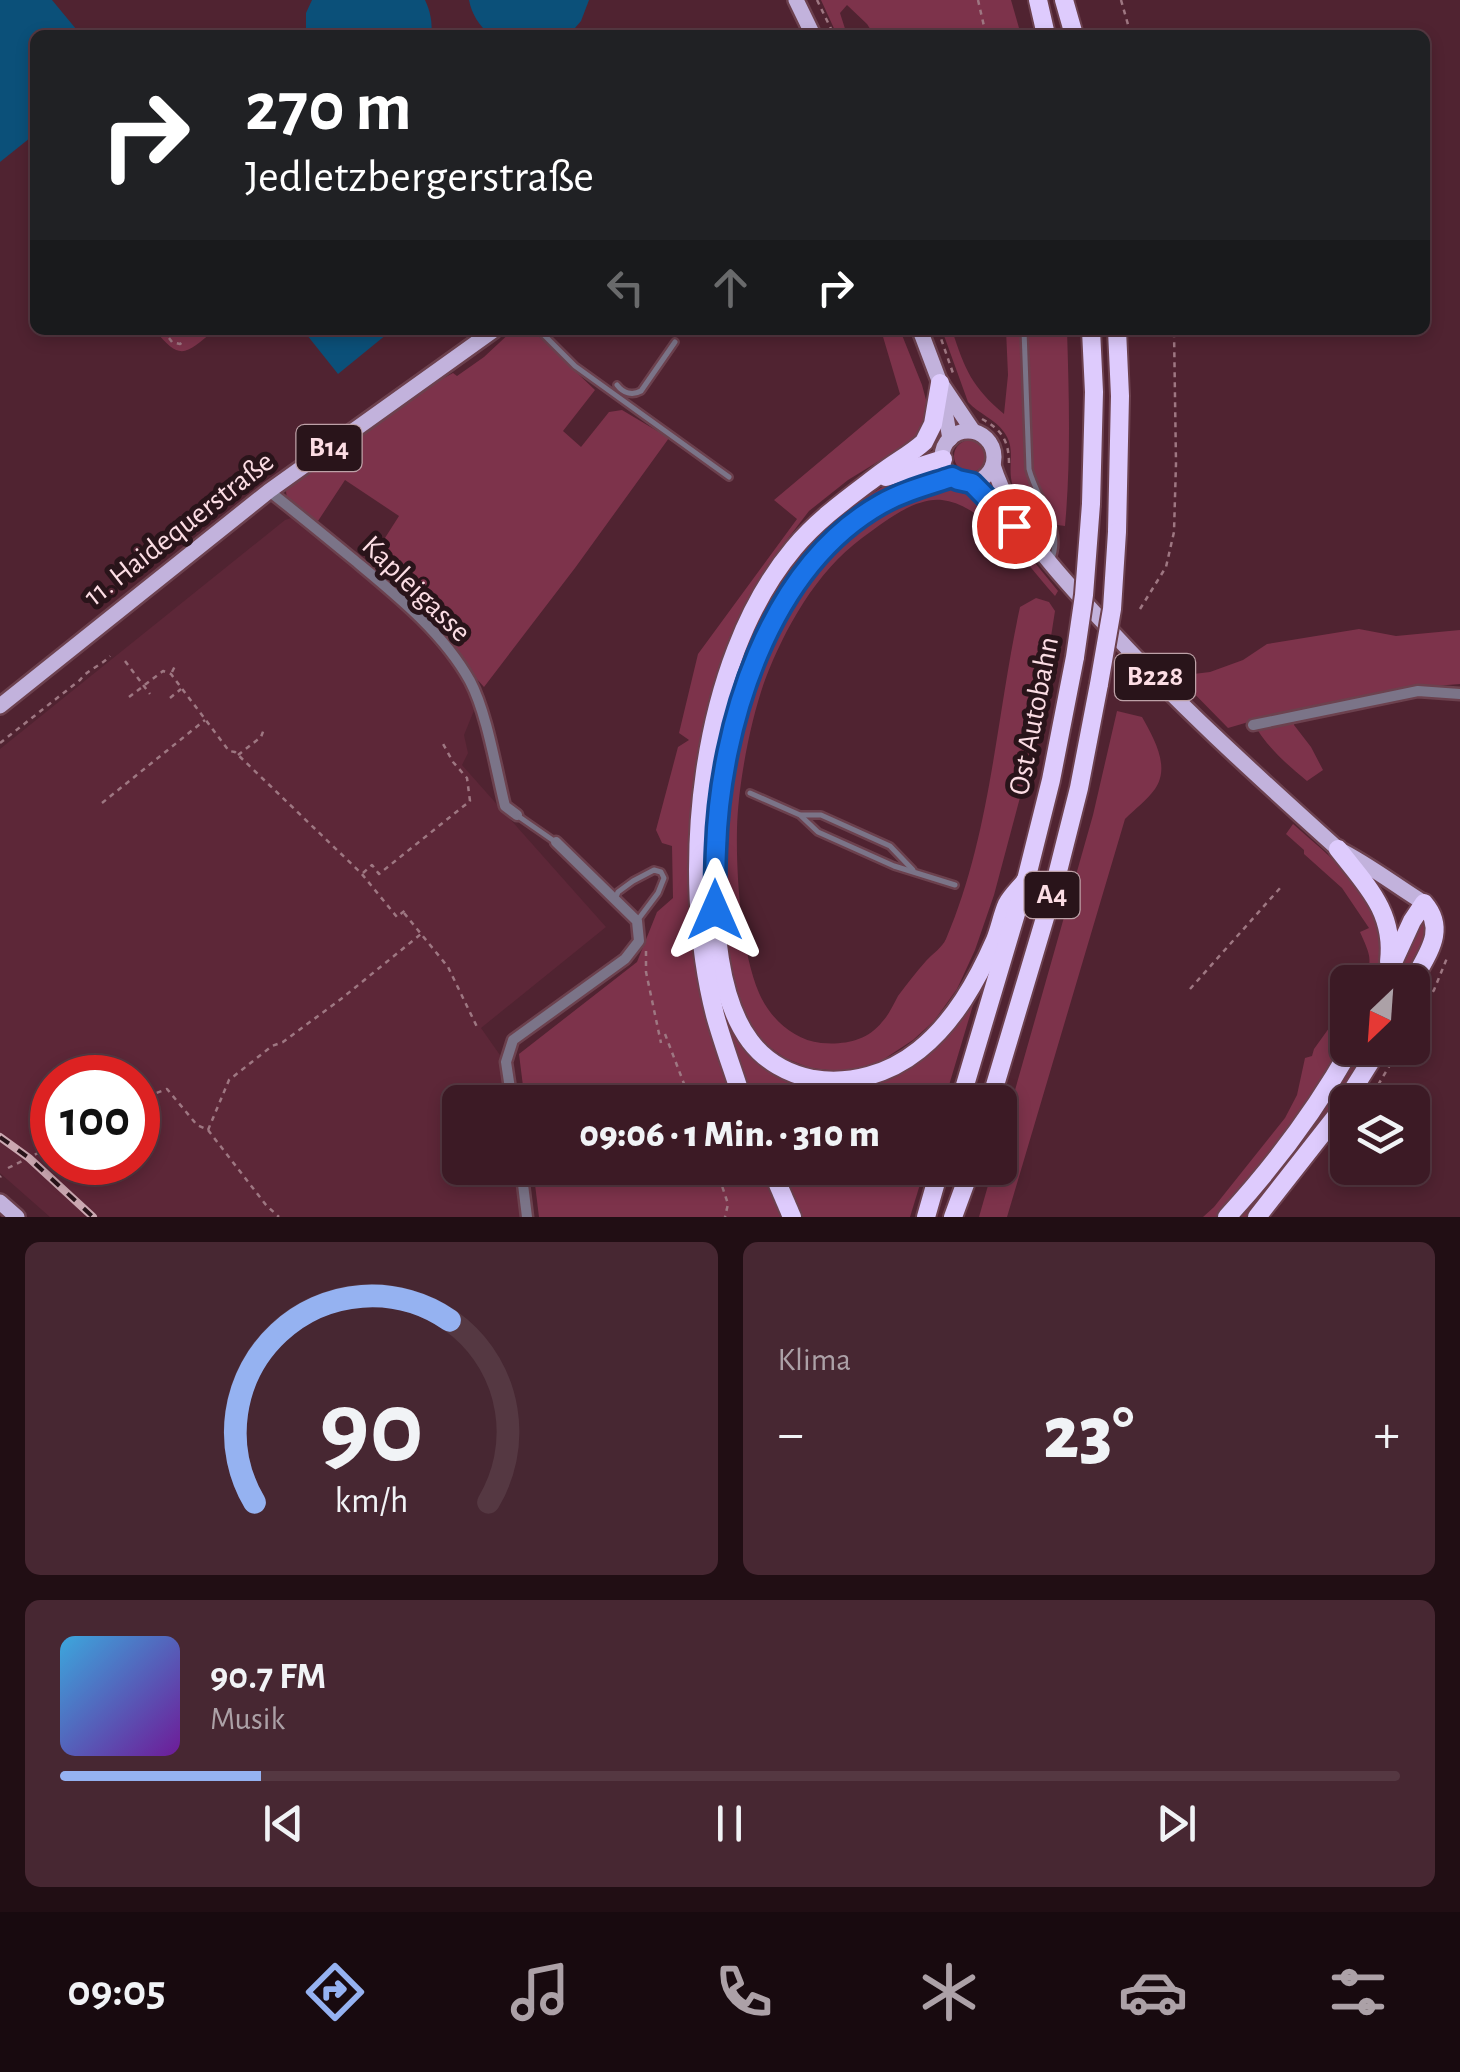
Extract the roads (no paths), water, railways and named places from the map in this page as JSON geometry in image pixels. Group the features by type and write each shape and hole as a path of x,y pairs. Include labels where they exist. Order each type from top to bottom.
{"highway":[{"path":"1064,0 1073,30"},
{"path":"1039,2 1045,30"},
{"name":"Ost Autobahn","path":"965,1085 1026,880 1075,657 1092,504 1091,335"},
{"name":"Ost Autobahn","path":"995,1085 1079,788 1112,609 1118,532 1117,335"},
{"path":"738,1085 715,1014 700,910 700,821 712,734 731,665 747,625 784,561 823,518 924,442 947,380"},
{"path":"867,485 943,459"},
{"path":"952,477 896,496 838,536 806,569 776,614 754,662 735,722 716,846 715,910 722,970 734,1010 750,1040 772,1062 798,1076 828,1081 886,1071 941,1032 963,1002 996,939 1008,903 1026,880"},
{"path":"1338,849 1370,887 1382,910 1390,941 1387,965"},
{"path":"1392,965 1424,903 1436,920 1436,928 1421,965"},
{"path":"1228,1217 1290,1140 1340,1065"},
{"path":"1257,1217 1338,1114 1369,1065"},
{"path":"778,1185 792,1217"},
{"path":"926,1217 935,1185"},
{"path":"953,1217 964,1185"},
{"path":"965,1217 967,1185"}],"main road":[{"path":"796,0 811,30"},
{"name":"11. Haidequerstraße","path":"0,706 270,490 487,335"},
{"path":"923,335 947,380 993,448 1001,469 972,483 947,472 943,452 950,439 977,425"},
{"path":"947,380 950,439"},
{"name":"B228","path":"1001,469 1003,493 1032,542"},
{"name":"B228","path":"972,483 1225,748 1338,849 1424,903"},
{"path":"0,1202 17,1217"}],"street":[{"name":"Kapleigasse","path":"270,490 386,587 452,655 470,682 482,712 505,806 516,815"},
{"path":"1253,725 1418,691 1460,694"},
{"name":"Kapleigasse","path":"556,842 637,920"},
{"path":"509,1085 506,1062 513,1040 625,959 639,940 637,920"},
{"path":"523,1185 528,1217"}],"lane":[{"path":"545,335 575,366 729,477"},
{"path":"1024,335 1030,469 1034,488 1054,523 1056,547 1050,564"},
{"path":"617,385 628,393 641,391 676,342"},
{"path":"750,793 800,816 818,832 894,866 955,885"},
{"name":"Kapleigasse","path":"516,815 556,842"},
{"path":"800,816 821,815 890,846 915,872"},
{"path":"614,898 646,873 661,872 664,878 658,893 637,920"}],"water":[{"path":"0,0 52,0 77,30 30,30 30,138 0,162"},
{"path":"312,0 425,0 432,30 306,30 306,13"},
{"path":"469,0 589,0 573,30 486,30"},
{"path":"307,335 386,335 338,374"}],"railway":[{"path":"0,1137 93,1217"}]}
